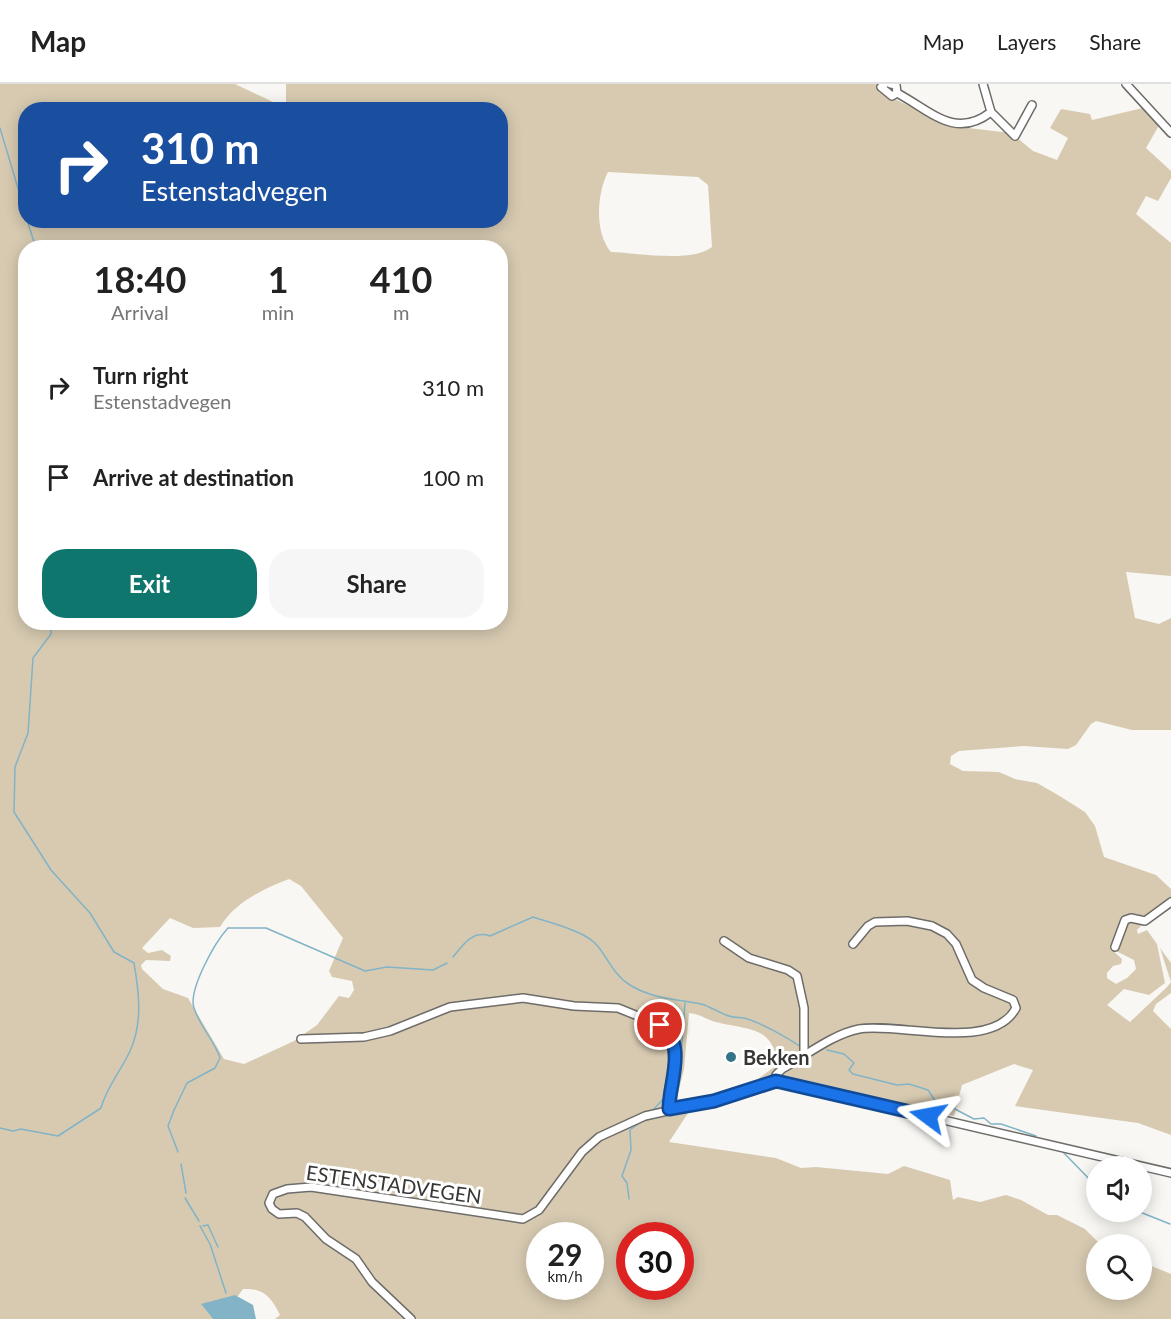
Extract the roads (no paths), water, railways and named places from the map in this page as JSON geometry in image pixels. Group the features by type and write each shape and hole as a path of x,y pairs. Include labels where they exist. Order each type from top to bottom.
{"street":[{"path":"885,84 881,87 884,92 892,96 897,93"},
{"path":"891,84 896,85 897,93"},
{"path":"983,84 991,111 1015,136 1032,105"},
{"path":"1126,84 1171,133"},
{"path":"897,93 957,125 972,124 991,111"},
{"path":"1115,947 1125,920 1131,918 1145,921 1171,902"},
{"name":"ESTENSTADVEGEN","path":"411,1319 372,1282 356,1259 326,1239 305,1217 297,1213 279,1214 272,1209 269,1203 273,1194 287,1189 311,1187 523,1219 539,1210 590,1143 645,1116 714,1101 776,1081 779,1071 804,1056 860,1029 894,1028 929,1034 967,1032 995,1025 1010,1016 1016,1008 1013,1000 972,980 956,944 947,934 932,926 907,921 875,922 868,926 853,944"},
{"path":"724,941 749,958 788,970 797,976 805,1014 804,1056"},
{"path":"301,1039 364,1037 390,1031 450,1007 513,999 574,1006 611,1006 654,1022 671,1036 675,1071 669,1109"},
{"path":"776,1081 1171,1173"}],"water":[{"path":"235,1295 253,1305 256,1319 213,1319 201,1304"}],"waterway":[{"path":"0,128 18,188"},
{"path":"30,228 33,240"},
{"path":"0,1128 13,1131 21,1129 58,1136 101,1108 130,1051 137,1030 138,996 134,963 114,952 90,913 51,870 14,812 15,767 28,733 33,658 51,634 51,630"},
{"path":"453,957 469,939 478,935 490,936 533,917 590,939 600,948 619,976 638,990 656,996 701,1004 728,1016 751,1020 801,1047"},
{"path":"178,1152 168,1126 174,1110 187,1083 215,1068 220,1058 197,1015 193,1000 204,966 228,928 266,928 365,971 387,967 433,970 447,963"},
{"path":"676,1085 680,1069 685,1003"},
{"path":"827,1050 844,1054 854,1063 849,1070 853,1074 897,1085 909,1084 928,1090 938,1105 953,1108 974,1119 984,1118 991,1124 1001,1124 1036,1136"},
{"path":"653,1110 667,1095"},
{"path":"629,1199 627,1183 622,1176 631,1150 630,1130 645,1119"},
{"path":"1063,1152 1086,1176"},
{"path":"181,1164 186,1193"},
{"path":"185,1198 199,1221"},
{"path":"1152,1217 1170,1224"},
{"path":"203,1226 208,1225 218,1247"},
{"path":"200,1226 210,1244 226,1293"}],"place":[{"name":"Bekken","path":"731,1057"}]}
